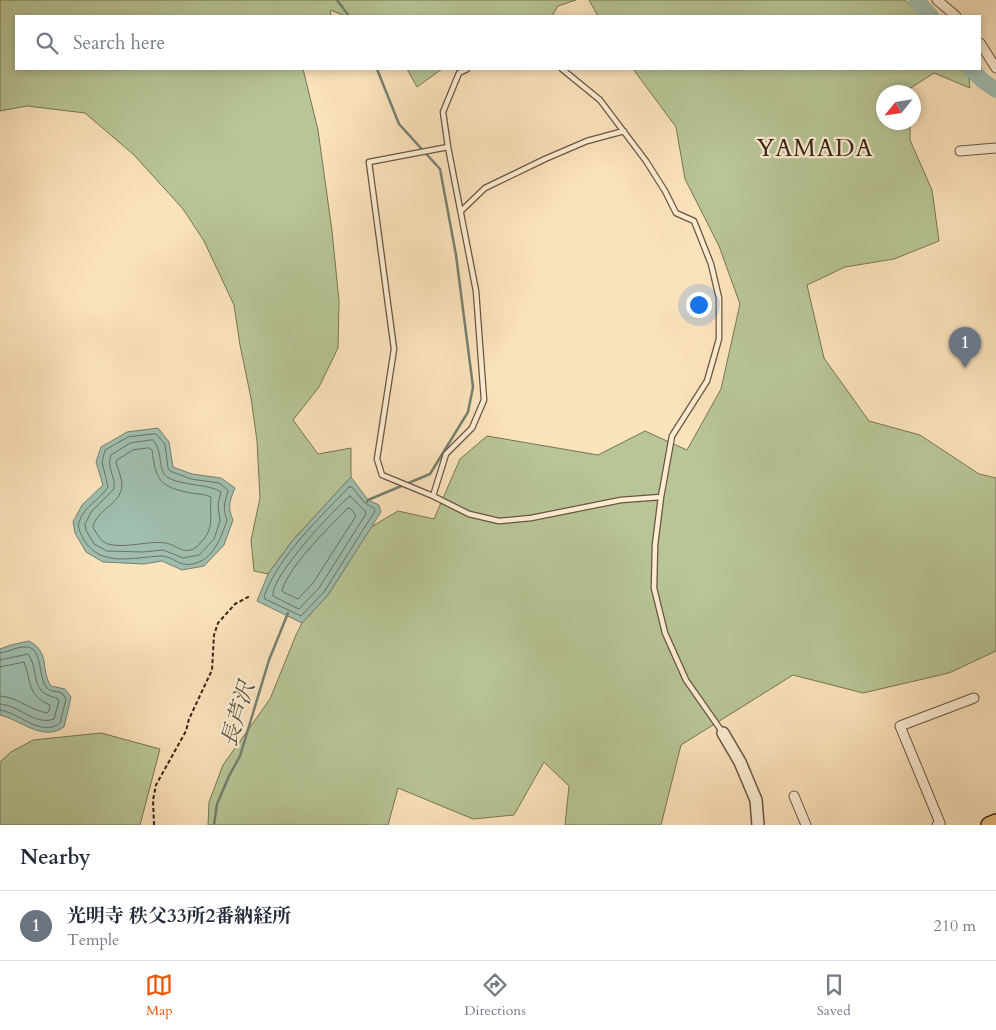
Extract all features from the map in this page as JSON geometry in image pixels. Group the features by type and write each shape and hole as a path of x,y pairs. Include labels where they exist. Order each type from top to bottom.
{"main road":[{"path":"989,825 996,822"}],"street":[{"path":"937,0 955,15"},
{"path":"981,45 996,68"},
{"path":"960,151 996,148"},
{"path":"937,825 940,823 900,726 974,698"},
{"path":"722,733 740,762 756,800 758,825"},
{"path":"794,796 806,825"}],"lane":[{"path":"434,496 446,454 472,428 484,400 476,291 443,112 460,73 465,70"},
{"path":"563,70 600,100 646,161 676,212 694,221 711,264 719,298 719,339 708,381 672,436 655,545 654,588 665,633 686,680 722,733"},
{"path":"461,210 485,188 587,141 624,131"},
{"path":"448,147 369,162 394,349 376,459 382,475 434,496 469,514 499,521 531,518 621,500 661,497"}],"path":[{"path":"154,825 153,800 156,785 186,731 188,719 212,670 214,635 218,623 236,604 250,596"}],"green space":[{"path":"0,0 576,0 558,6 553,15 343,15 331,10 330,15 15,15 15,70 303,70 318,130 332,231 339,301 338,348 319,387 293,420 318,454 351,448 351,477 293,540 268,574 254,571 251,540 260,498 257,441 234,305 204,241 183,209 134,155 85,113 27,106 0,111"},
{"path":"589,0 905,0 922,15 597,15"},
{"path":"408,70 441,70 417,87"},
{"path":"634,70 968,70 970,88 934,73 915,85 876,85 876,130 910,130 910,140 932,190 939,241 894,259 845,267 807,285 824,358 869,421 920,435 979,474 996,478 996,651 949,673 863,693 793,675 681,745 661,825 565,825 569,786 544,762 514,815 473,819 398,788 388,825 208,825 209,802 223,765 270,699 302,623 328,595 371,527 398,511 434,519 460,459 487,436 598,455 645,431 687,450 721,389 740,304 719,246 685,179 676,127"},
{"path":"101,733 160,749 140,825 0,825 0,762 11,752 33,740"}],"water":[{"path":"158,428 169,442 173,467 192,474 221,478 235,488 230,504 233,520 224,545 204,566 182,570 162,561 144,564 103,562 86,552 75,533 73,522 82,505 103,485 96,462 101,447 127,432"},
{"path":"351,477 368,500 379,505 381,512 328,595 302,623 257,601 268,574 293,540"},
{"path":"29,641 36,646 43,656 46,674 51,686 65,689 71,697 64,727 56,731 40,731 0,715 0,649"}],"waterway":[{"path":"337,0 348,15"},
{"path":"916,0 930,15"},
{"path":"367,502 430,474 468,412 473,387 456,255 440,169 399,124 377,70"},
{"path":"972,70 996,90"},
{"name":"長芦沢","path":"214,825 217,804 240,756 269,660 288,613"}],"place":[{"name":"光明寺 秩父33所2番納経所","path":"965,368"}],"district":[{"name":"YAMADA","path":"815,148"}]}
